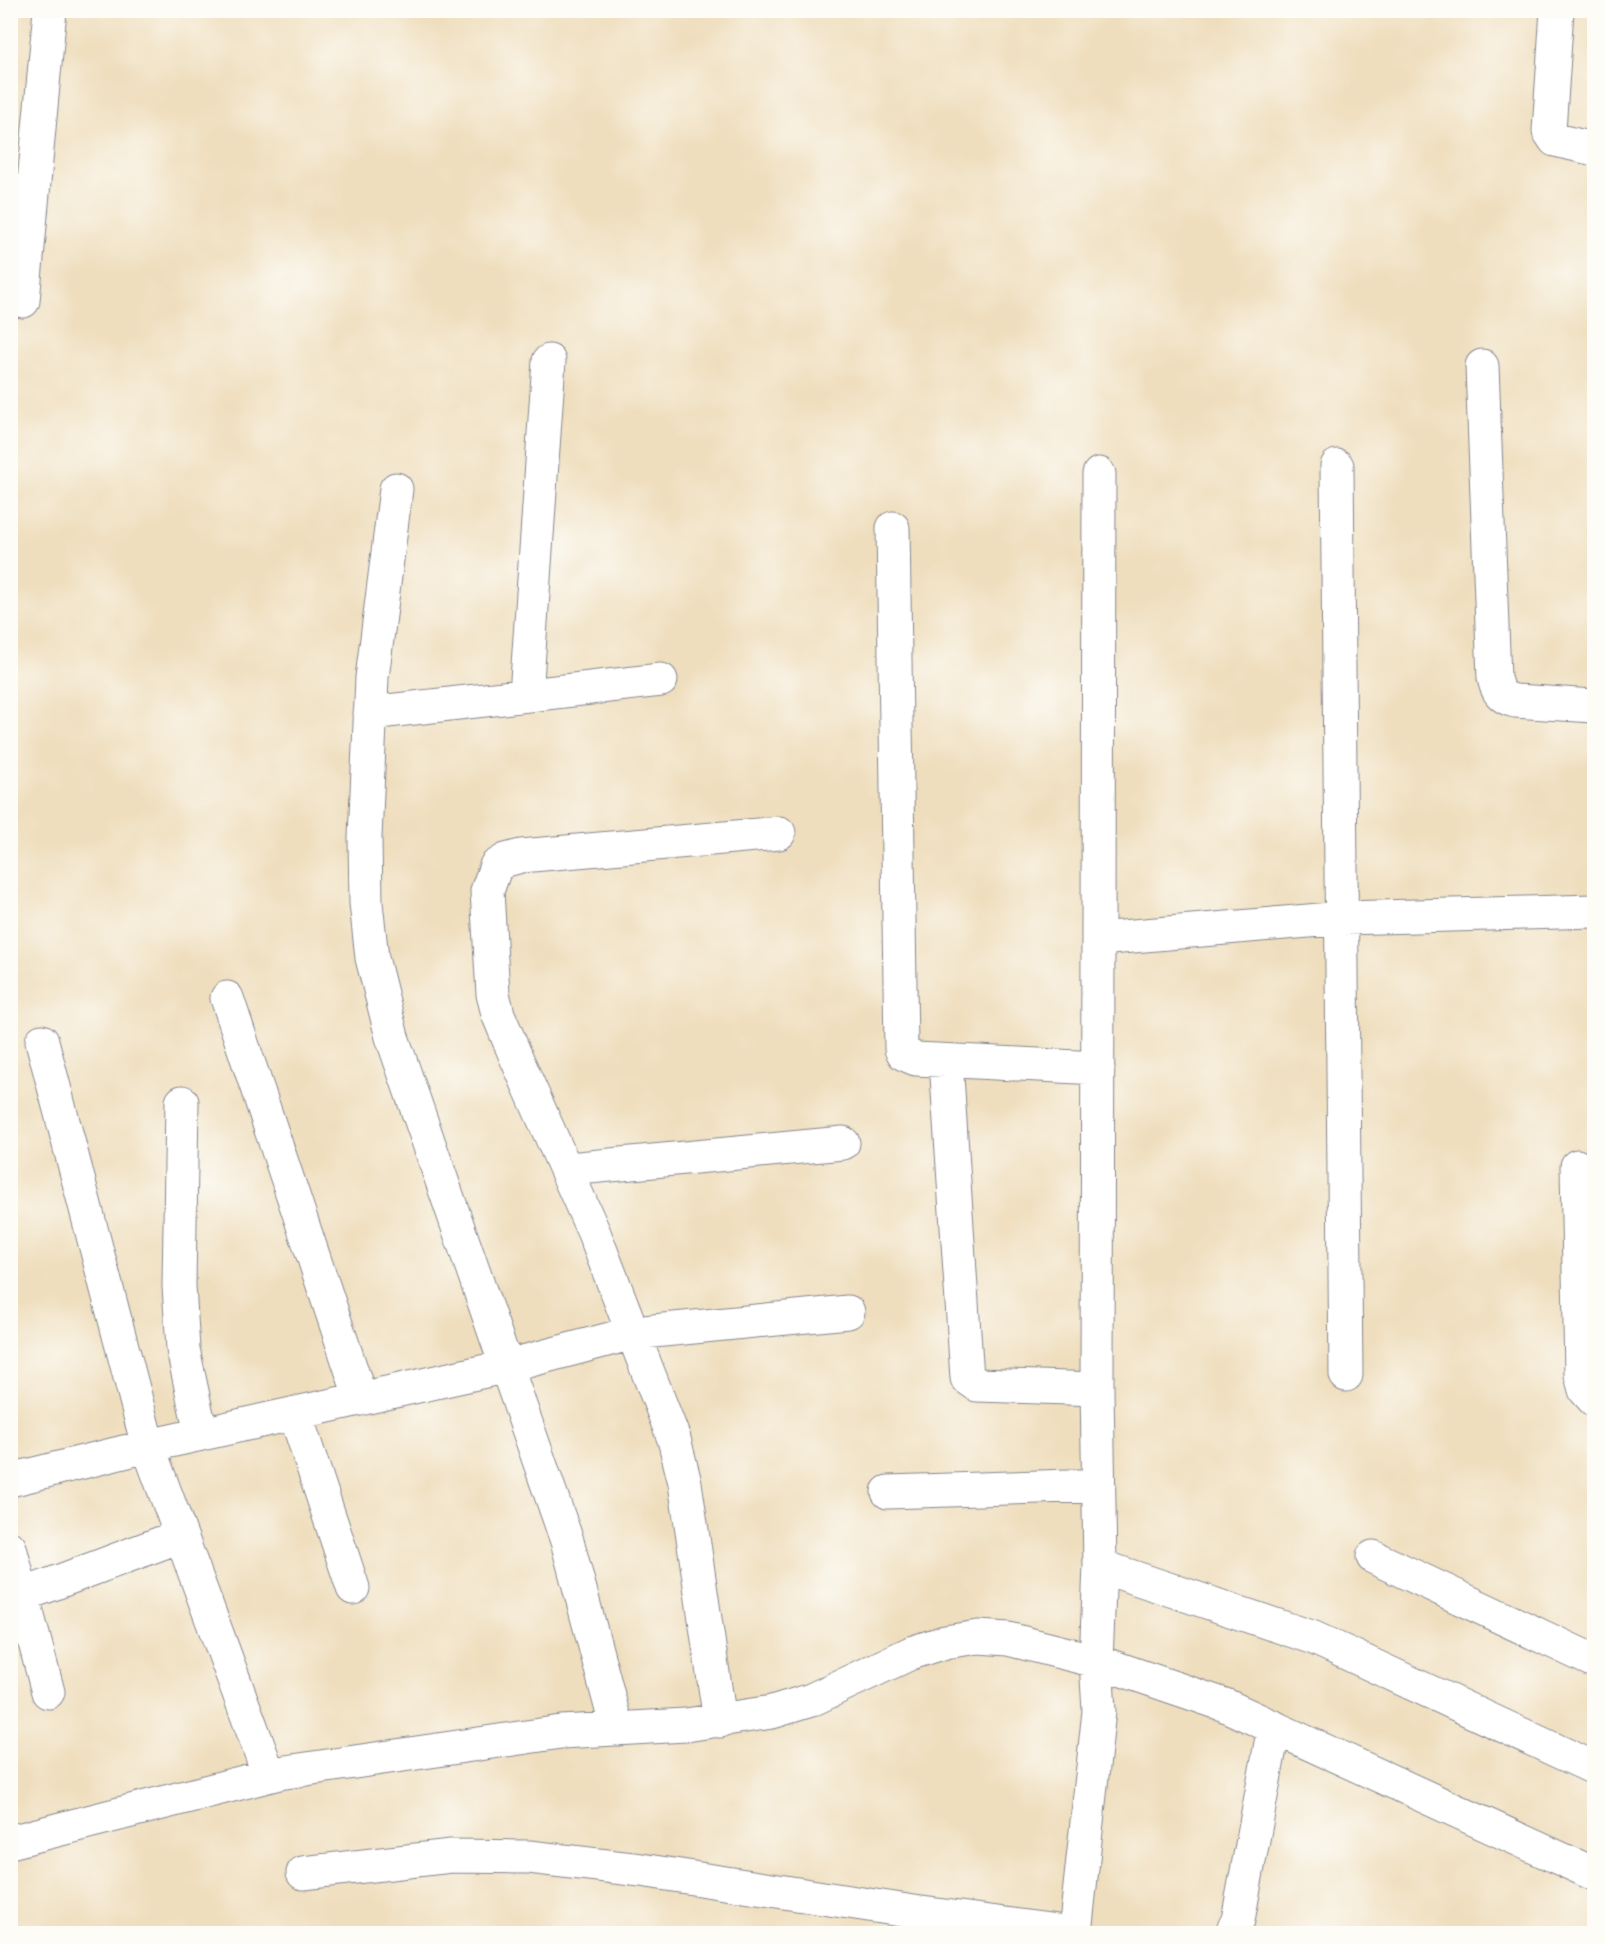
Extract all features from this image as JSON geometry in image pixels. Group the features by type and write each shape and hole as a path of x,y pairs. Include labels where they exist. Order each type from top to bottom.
{"street":[{"path":"23,301 50,10"},
{"path":"1557,10 1549,131 1555,140 1594,149"},
{"path":"525,695 549,361"},
{"path":"1482,366 1496,688 1507,699 1515,701 1594,706"},
{"path":"1337,466 1346,1375"},
{"path":"1075,1933 1099,1711 1096,1661 1100,1566 1097,1389 1099,474"},
{"path":"396,489 370,713 365,838 366,903 372,958 392,1037 567,1541 617,1729"},
{"path":"893,528 900,1044 904,1054 909,1057 946,1061 1098,1068"},
{"path":"370,713 661,680"},
{"path":"720,1721 685,1483 674,1439 568,1169 498,1014 490,962 488,891 496,866 506,860 521,856 779,834"},
{"path":"1098,939 1343,918 1594,911"},
{"path":"227,998 361,1399"},
{"path":"42,1041 148,1446 269,1775"},
{"path":"946,1061 967,1378 977,1385 1097,1389"},
{"path":"182,1102 179,1286 183,1349 201,1434"},
{"path":"568,1169 843,1143"},
{"path":"1577,1166 1581,1375 1585,1390 1594,1400"},
{"path":"10,1479 508,1366 633,1333 848,1312"},
{"path":"295,1413 353,1588"},
{"path":"888,1492 1099,1485"},
{"path":"23,1595 180,1536"},
{"path":"10,1548 48,1692"},
{"path":"1373,1557 1594,1661"},
{"path":"1100,1566 1314,1638 1594,1768"},
{"path":"10,1842 269,1775 561,1732 720,1721 772,1712 811,1700 911,1653 945,1642 978,1637 1008,1639 1096,1661 1225,1705 1594,1874"},
{"path":"1231,1934 1238,1920 1274,1727"},
{"path":"303,1873 451,1856 529,1857 641,1870 1001,1929 1080,1934"}]}
